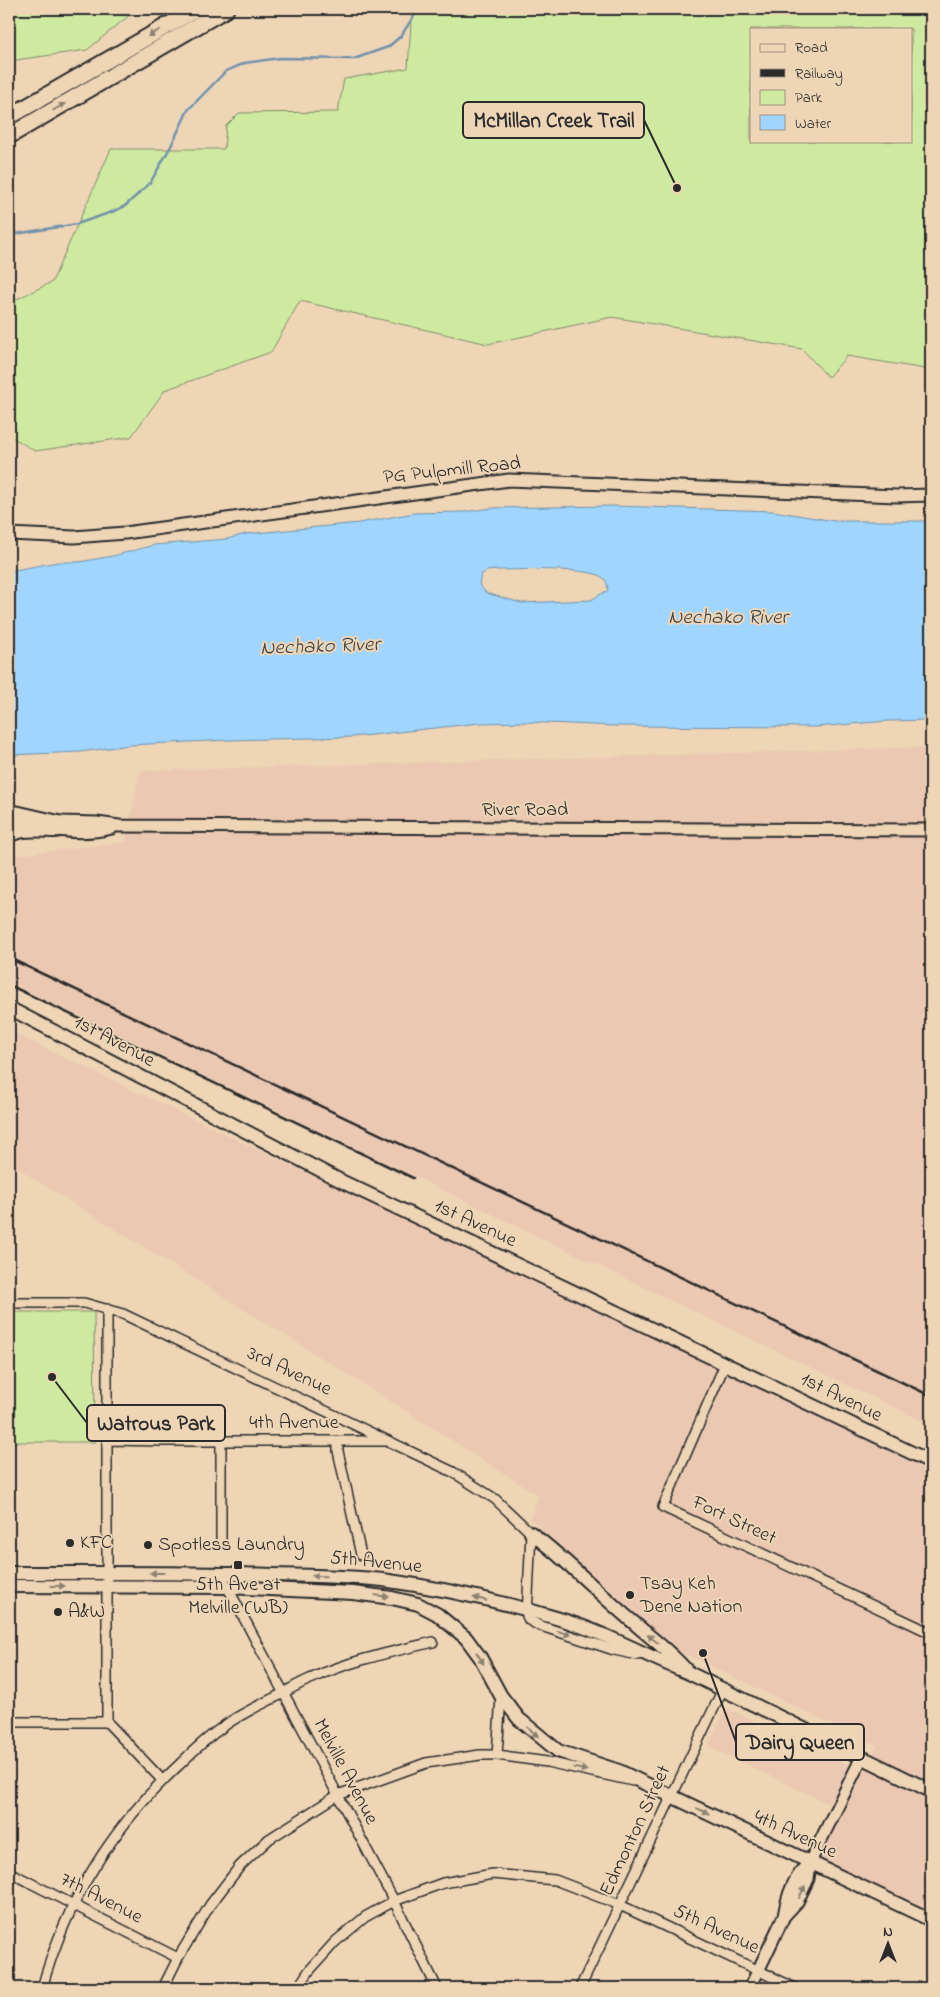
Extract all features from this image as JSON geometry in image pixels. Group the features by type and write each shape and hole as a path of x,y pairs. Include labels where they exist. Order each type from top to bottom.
{"highway":[{"path":"9,117 196,9"},
{"path":"9,149 13,134 226,9"}],"main road":[{"path":"9,836 13,833 27,831 56,831"},
{"name":"1st Avenue","path":"9,1008 345,1183 931,1462"},
{"path":"531,1533 551,1548 632,1622 676,1657 689,1673 931,1790"},
{"name":"5th Avenue","path":"9,1573 353,1593 392,1598 418,1604"},
{"name":"5th Avenue","path":"9,1586 220,1573 381,1580 436,1588 527,1610 595,1632 689,1673"},
{"name":"4th Avenue","path":"418,1604 437,1614 466,1638 480,1657 501,1696 519,1719 558,1751 619,1771 931,1920"}],"street":[{"name":"PG Pulpmill Road","path":"9,534 79,537 125,533 509,480 897,496 931,495"},
{"name":"River Road","path":"9,810 61,822 119,826 931,830"},
{"name":"River Road","path":"9,819 56,831 98,831 119,826"},
{"name":"3rd Avenue","path":"9,1303 84,1303 123,1314 453,1472 495,1499 531,1533"},
{"path":"107,1309 107,1722 162,1780"},
{"name":"Fort Street","path":"725,1364 663,1507 931,1633"},
{"name":"4th Avenue","path":"107,1440 221,1442 391,1441"},
{"path":"221,1442 221,1541"},
{"path":"338,1442 338,1451 361,1556"},
{"path":"527,1610 531,1533"},
{"name":"Melville Avenue","path":"220,1573 394,1901 437,1988"},
{"path":"42,1988 61,1931 88,1876 132,1813 162,1780 222,1727 238,1716 310,1678 374,1656 433,1642"},
{"name":"Edmonton Street","path":"580,1988 723,1689"},
{"path":"497,1755 501,1696"},
{"path":"9,1722 107,1722"},
{"name":"4th Avenue","path":"164,1988 178,1958 210,1905 240,1866 269,1839 338,1795 426,1763 454,1758 497,1755 546,1762 643,1783"},
{"path":"750,1988 784,1916 797,1902 808,1879 810,1862 862,1757"},
{"name":"7th Avenue","path":"9,1872 178,1958"},
{"name":"5th Avenue","path":"298,1988 309,1971 335,1942 365,1918 394,1901 443,1883 493,1874 555,1880 620,1905 795,1988"}],"shaded area":[{"path":"931,747 931,1425 9,982 9,856 126,842 140,771"},
{"path":"9,1031 931,1471 931,1914 819,1861 844,1811 708,1746 726,1708 864,1772 877,1746 675,1649 530,1519 539,1496 9,1163"}],"green space":[{"path":"9,9 140,9 132,13 87,50 9,61"},
{"path":"412,9 931,9 931,370 847,356 828,377 802,349 612,317 488,344 300,301 271,352 165,390 131,437 35,451 9,435 9,303 52,282 111,149 224,149 226,126 239,113 338,112 344,79 408,68"},
{"path":"9,1312 94,1312 95,1442 9,1442"}],"water":[{"name":"Nechako River","path":"612,506 773,511 834,521 931,521 931,720 888,721 815,727 615,726 525,722 480,723 353,737 130,745 80,752 9,755 9,571 58,562 79,562 113,556 154,545 227,539 246,534 359,523 414,513 463,512 492,508","holes":["568,570 595,574 605,580 608,590 591,600 521,603 486,593 479,584 481,575 487,571"]}],"waterway":[{"path":"9,235 77,224 125,206 150,183 171,146 188,110 226,71 245,63 280,58 354,59 388,47 401,36 420,9"}],"railway":[{"path":"9,958 931,1396"},
{"path":"9,985 413,1178"}],"place":[{"name":"McMillan Creek Trail","path":"677,188"},
{"name":"Watrous Park","path":"52,1377"},
{"name":"KFC","path":"70,1543"},
{"name":"Spotless Laundry","path":"148,1545"},
{"name":"5th Ave at Melville (WB)","path":"238,1565"},
{"name":"Tsay Keh Dene Nation","path":"630,1595"},
{"name":"A&W","path":"58,1612"},
{"name":"Dairy Queen","path":"703,1653"}]}
